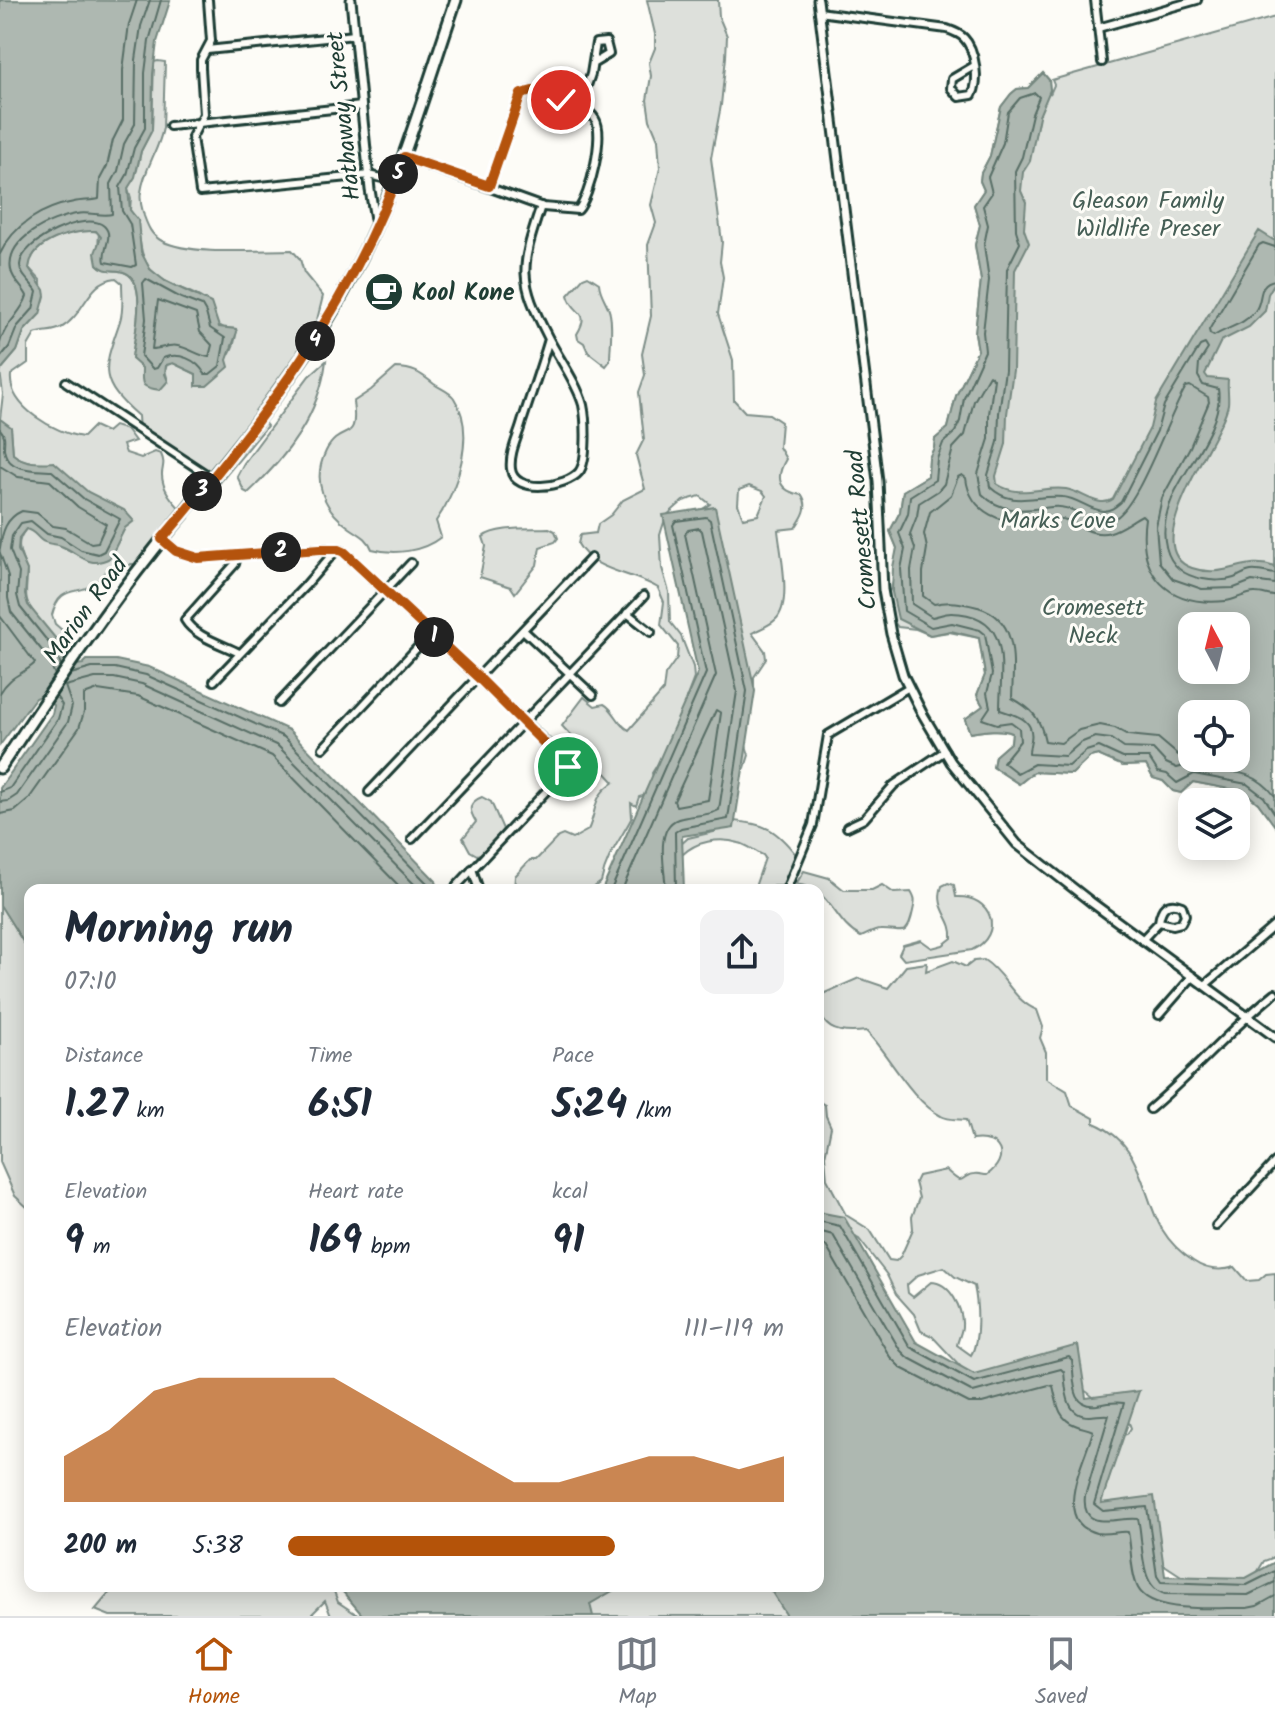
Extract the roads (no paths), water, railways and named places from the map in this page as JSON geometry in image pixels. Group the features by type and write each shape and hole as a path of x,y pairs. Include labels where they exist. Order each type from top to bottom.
{"main road":[{"name":"Marion Road","path":"0,768 162,539 304,359 345,291 395,181 456,0"}],"street":[{"path":"208,0 211,41 201,60 204,114 192,137 200,192 369,175 395,181"},
{"name":"Hathaway Street","path":"351,0 376,227"},
{"name":"Cromesett Road","path":"818,0 878,481 883,590 891,634 909,687 945,751 985,807 1017,844 1275,1037"},
{"path":"1095,0 1102,62"},
{"path":"1098,28 1197,0"},
{"path":"819,12 954,31 968,44 974,66 975,91 964,98 956,95 951,88 952,79 974,66"},
{"path":"207,50 355,35"},
{"path":"580,106 594,63"},
{"path":"404,157 541,206 578,210 587,195 600,133 594,116 580,106 536,90 521,94 489,186"},
{"path":"170,126 362,106"},
{"path":"541,206 526,250 524,267 530,296 582,405 584,461 581,470 562,482 521,484 511,471 513,450 549,339"},
{"path":"66,382 212,478"},
{"path":"162,539 176,551 190,556 337,549 344,552 524,721 568,767 458,884"},
{"path":"214,681 337,549"},
{"path":"237,556 235,564 185,620 190,627 239,653"},
{"path":"369,792 591,558"},
{"path":"279,703 411,563"},
{"path":"412,839 644,596"},
{"path":"627,613 651,632"},
{"path":"523,630 593,695"},
{"path":"323,748 431,633"},
{"path":"788,884 813,825 828,735 909,687"},
{"path":"847,827 864,819 894,785 945,751"},
{"path":"472,869 477,884"},
{"path":"1142,940 1159,922 1166,905 1174,903 1182,906 1185,915 1181,923 1159,922"},
{"path":"1205,985 1275,925"},
{"path":"1159,1015 1193,976"},
{"path":"1150,1109 1188,1077 1247,1015 1275,993"},
{"path":"1216,1226 1275,1162"}],"water":[{"path":"0,0 170,1 157,42 152,130 128,188 130,210 138,220 141,252 150,269 165,281 211,303 219,327 236,329 227,360 229,367 207,386 196,386 196,374 173,363 166,365 168,381 160,390 143,384 142,368 132,359 138,313 137,288 126,273 104,269 97,264 95,253 101,237 96,231 65,235 37,251 29,268 44,290 40,314 24,331 17,351 0,371"},
{"path":"1043,73 1049,80 1050,90 1039,116 1030,161 1023,172 1021,191 1026,202 1024,229 1029,243 1015,270 1013,370 1006,444 996,476 997,484 1014,491 1066,489 1096,501 1113,499 1150,428 1156,402 1259,231 1275,241 1275,282 1268,294 1265,311 1249,327 1221,341 1205,374 1208,378 1228,380 1228,404 1223,420 1186,491 1172,539 1177,557 1192,568 1215,571 1254,564 1275,567 1275,826 1250,796 1250,788 1224,788 1193,782 1186,788 1178,788 1178,792 1153,778 1146,765 1123,766 1098,755 1090,757 1072,774 1034,772 1019,784 993,767 995,756 1011,742 1012,733 997,730 970,733 965,719 983,706 977,695 985,675 979,638 951,631 930,635 898,619 892,592 897,548 890,531 900,512 903,491 928,476 935,439 948,428 956,396 978,350 975,333 981,280 975,245 980,225 974,205 984,190 981,173 990,156 1001,107 1017,89 1028,88"},
{"path":"0,419 11,427 13,454 38,463 54,462 88,492 124,510 134,521 125,528 110,558 102,561 89,561 61,546 43,542 26,529 19,538 18,550 27,570 25,595 28,605 65,650 70,666 83,664 87,660 116,660 149,667 289,730 437,884 24,884 24,943 0,905 0,788 52,714 54,706 40,696 35,698 0,745"},
{"path":"715,507 755,691 734,828 682,836 684,884 605,884 698,672 663,515"},
{"path":"824,1213 844,1217 916,1342 974,1374 1078,1345 1086,1398 1139,1391 1101,1503 1154,1496 1165,1576 1246,1578 1275,1562 1275,1616 787,1616 772,1592 824,1592"},
{"path":"343,1592 611,1592 590,1604 593,1616 363,1616"}],"place":[{"name":"Kool Kone","path":"384,292"}],"park label":[{"name":"Gleason Family Wildlife Preser","path":"1148,214"},
{"name":"Marks Cove","path":"1058,520"},
{"name":"Cromesett Neck","path":"1093,621"}]}
